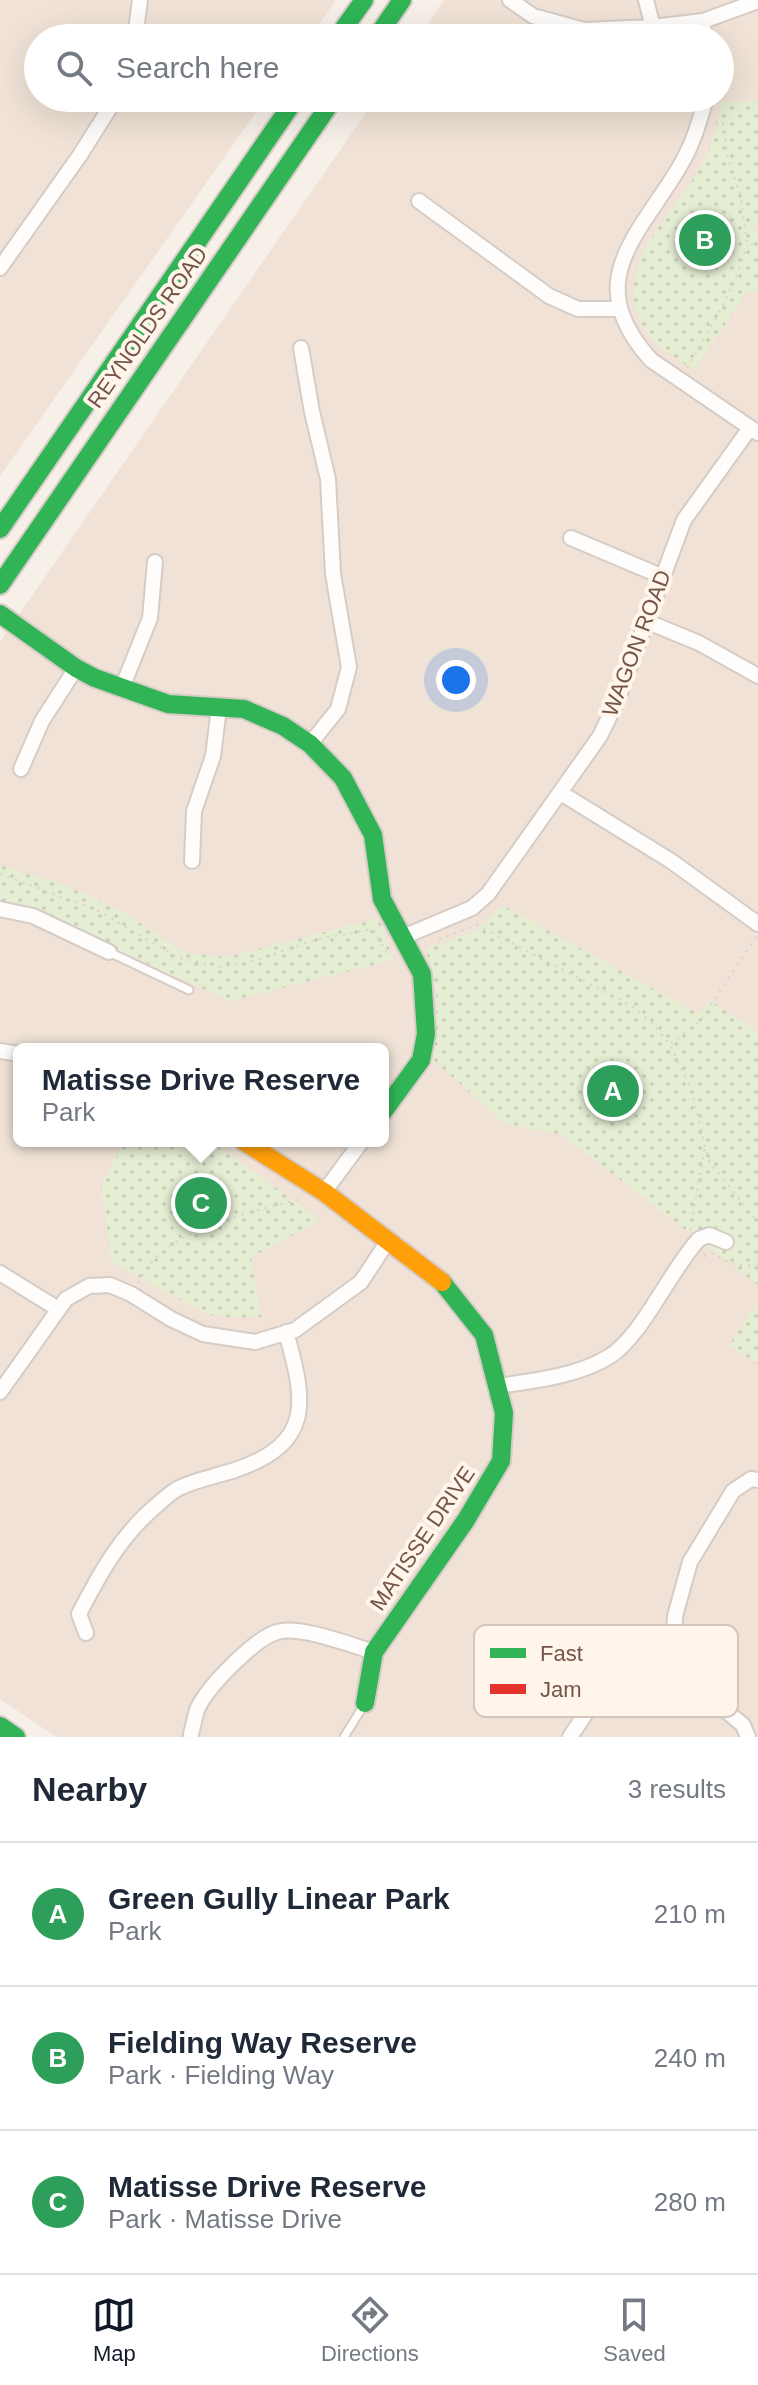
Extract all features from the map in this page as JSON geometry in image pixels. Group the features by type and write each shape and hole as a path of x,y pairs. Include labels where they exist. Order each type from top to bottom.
{"street":[{"path":"137,24 140,0"},
{"path":"347,24 364,0"},
{"path":"386,24 402,0"},
{"path":"510,0 533,16 562,24"},
{"path":"646,0 652,24"},
{"path":"678,24 703,21 758,1"},
{"path":"0,268 107,112"},
{"name":"REYNOLDS ROAD","path":"0,529 286,112"},
{"name":"REYNOLDS ROAD","path":"0,585 324,112"},
{"path":"702,112 696,135 679,167 633,236 617,278 619,309 637,344 651,360 754,430"},
{"path":"419,201 549,296 578,309 619,309"},
{"path":"301,348 328,479 333,574 349,667 338,709 310,744"},
{"name":"WAGON ROAD","path":"403,937 472,908 488,894 561,793 605,725 648,622 661,576 684,520 754,430"},
{"path":"0,529 25,546"},
{"path":"571,538 661,576"},
{"path":"122,688 150,618 155,562"},
{"path":"0,614 76,668 122,688 168,704 244,709 283,726 310,744 343,778 373,835 382,899 422,974 426,1034 421,1060 389,1104"},
{"path":"648,622 699,643 758,676"},
{"path":"21,769 42,721 76,668"},
{"path":"192,861 194,811 213,756 219,708"},
{"path":"561,793 671,861 758,924"},
{"path":"0,909 33,916 109,952"},
{"name":"MATISSE DRIVE","path":"253,1147 324,1192 445,1284 484,1335 504,1413 501,1461 466,1520 374,1652 365,1703"},
{"path":"324,1192 358,1147"},
{"path":"497,1386 559,1376 611,1356 635,1330 699,1239 709,1235 726,1242"},
{"path":"0,1392 66,1299 89,1286 110,1285 203,1334 255,1342 295,1330 361,1282 388,1241"},
{"path":"0,1273 58,1309"},
{"path":"86,1633 79,1614 99,1573 135,1524 176,1489 251,1464 273,1453 288,1436 300,1413 300,1381 286,1332"},
{"path":"675,1625 690,1562 733,1491 751,1479 758,1480"},
{"path":"191,1734 198,1707 232,1665 249,1649 278,1632 316,1634 374,1652"},
{"path":"570,1737 583,1717"},
{"path":"733,1717 743,1725 748,1737"},
{"path":"0,1726 16,1737"}],"lane":[{"path":"109,952 189,990"},
{"name":"MATISSE DRIVE","path":"344,1737 365,1703"}],"path":[{"path":"679,380 724,304 747,244 741,198 728,158 723,123 700,119"},
{"path":"747,244 758,244"},
{"path":"670,1045 700,1021 758,935"},
{"path":"705,1144 689,1250 699,1260 714,1253 734,1266 758,1264"},
{"path":"131,1294 154,1258 185,1236 227,1219 324,1192"}],"shaded area":[{"path":"0,0 336,0 319,24 24,24 24,112 256,112 0,476"},
{"path":"444,0 758,0 758,1737 56,1737 0,1699 0,642 366,112 734,112 734,24 428,24"}],"green space":[{"path":"758,101 758,220 751,230 758,231 758,290 740,295 743,298 694,370 662,348 646,331 636,310 634,289 646,248 702,165 720,112 734,112 734,102"},
{"path":"0,865 65,885 123,912 185,953 228,957 379,918 393,960 230,1001 30,910 0,904"},
{"path":"502,905 699,1014 709,1000 758,1032 758,1285 560,1134 506,1125 430,1057 438,1003 426,949 475,931"},
{"path":"122,1147 219,1147 321,1220 251,1257 261,1317 210,1315 112,1263 101,1186"},
{"path":"216,1178 229,1185 234,1209 211,1205"},
{"path":"758,1301 758,1364 729,1345"}],"traffic: fast":[{"path":"347,24 364,0"},
{"path":"386,24 402,0"},
{"path":"0,529 286,112"},
{"path":"0,585 324,112"},
{"path":"0,614 95,678 168,704 244,709 283,726 310,744 343,778 373,835 382,899 422,974 426,1034 421,1060 389,1104"},
{"path":"365,1703 374,1652 466,1520 501,1461 504,1413 484,1335 442,1282"},
{"path":"0,1726 16,1737"}],"traffic: slow":[{"path":"253,1147 324,1192 442,1282"}],"place":[{"name":"Fielding Way Reserve","path":"705,240"},
{"name":"Green Gully Linear Park","path":"613,1091"},
{"name":"Matisse Drive Reserve","path":"201,1203"}]}
